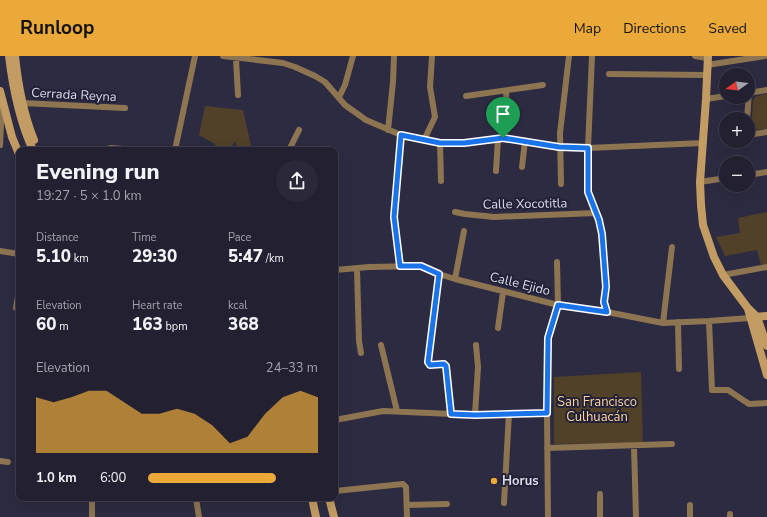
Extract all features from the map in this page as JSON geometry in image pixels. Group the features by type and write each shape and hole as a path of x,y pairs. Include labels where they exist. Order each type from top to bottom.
{"street":[{"path":"9,56 12,83 24,131 32,147"},
{"path":"14,56 22,103 37,147"},
{"path":"176,147 195,56"},
{"path":"223,56 236,59 273,59 295,67 325,82 345,105 366,120 401,135 440,143 464,143 500,139 525,141 559,147 588,148 703,143"},
{"path":"339,97 353,56"},
{"path":"388,130 392,96 394,56"},
{"path":"424,140 435,117 430,87 432,56"},
{"path":"561,184 559,147 570,56"},
{"path":"592,56 588,148 588,192 602,234 606,287 604,302 607,312"},
{"path":"695,56 707,60 765,56"},
{"path":"236,59 238,95"},
{"path":"707,60 706,99 700,182 701,206 704,225 714,257 723,275 748,307 767,346"},
{"path":"609,74 707,75"},
{"path":"466,96 543,85"},
{"path":"496,171 500,139 507,111 506,90"},
{"path":"755,92 767,90"},
{"path":"0,91 16,147"},
{"path":"706,99 719,97"},
{"path":"0,145 2,101"},
{"name":"Cerrada Reyna","path":"22,103 125,108"},
{"path":"291,147 300,130"},
{"path":"755,134 767,132"},
{"path":"400,266 394,217 401,135"},
{"path":"522,167 525,141"},
{"path":"440,143 441,181"},
{"path":"755,174 767,172"},
{"path":"700,182 719,179"},
{"name":"Calle Xocotitla","path":"455,212 494,217 596,213"},
{"path":"455,279 464,231"},
{"path":"663,322 672,247"},
{"path":"0,251 16,254"},
{"path":"548,517 548,338 558,305 557,262"},
{"name":"Calle Ejido","path":"338,270 421,266 455,279 558,305 663,322 708,321 754,317"},
{"path":"723,275 767,267"},
{"path":"357,269 359,341 361,353"},
{"path":"439,274 428,362 430,365 444,364 446,366 451,414"},
{"path":"498,328 503,292"},
{"path":"754,317 767,316"},
{"path":"754,317 767,375"},
{"path":"708,321 712,390 728,390 749,404 767,403"},
{"path":"678,322 679,369"},
{"path":"381,345 397,411"},
{"path":"475,415 478,367 476,345"},
{"path":"338,419 382,411 475,415 547,413"},
{"path":"504,503 508,413"},
{"path":"547,448 672,444"},
{"path":"634,446 636,517"},
{"path":"0,462 8,462"},
{"path":"338,491 403,484 406,486 407,517"},
{"path":"600,494 600,517"},
{"path":"92,501 92,517"},
{"path":"196,501 199,517"},
{"path":"313,501 316,517"},
{"path":"330,501 334,517"},
{"path":"407,505 447,504"},
{"path":"690,505 690,517"}],"green space":[{"path":"767,94 767,129 755,130 755,112 752,112 753,104 755,104 756,96"},
{"path":"205,106 243,110 251,147 237,147 235,141 232,147 216,147 215,144 199,135"},
{"path":"767,212 767,264 761,265 757,250 725,256 716,237 740,233 738,218"},
{"name":"San Francisco Culhuacán","path":"641,372 643,443 554,444 554,377"}],"place":[{"name":"Horus","path":"494,481"}],"route":[{"path":"401,135 440,143 464,143 503,138 559,147 588,148 588,192 599,220 602,234 606,287 604,302 607,312 558,305 548,338 547,413 475,415 451,414 446,366 444,364 430,365 428,362 439,274 421,266 400,266 394,217 401,135"}]}
